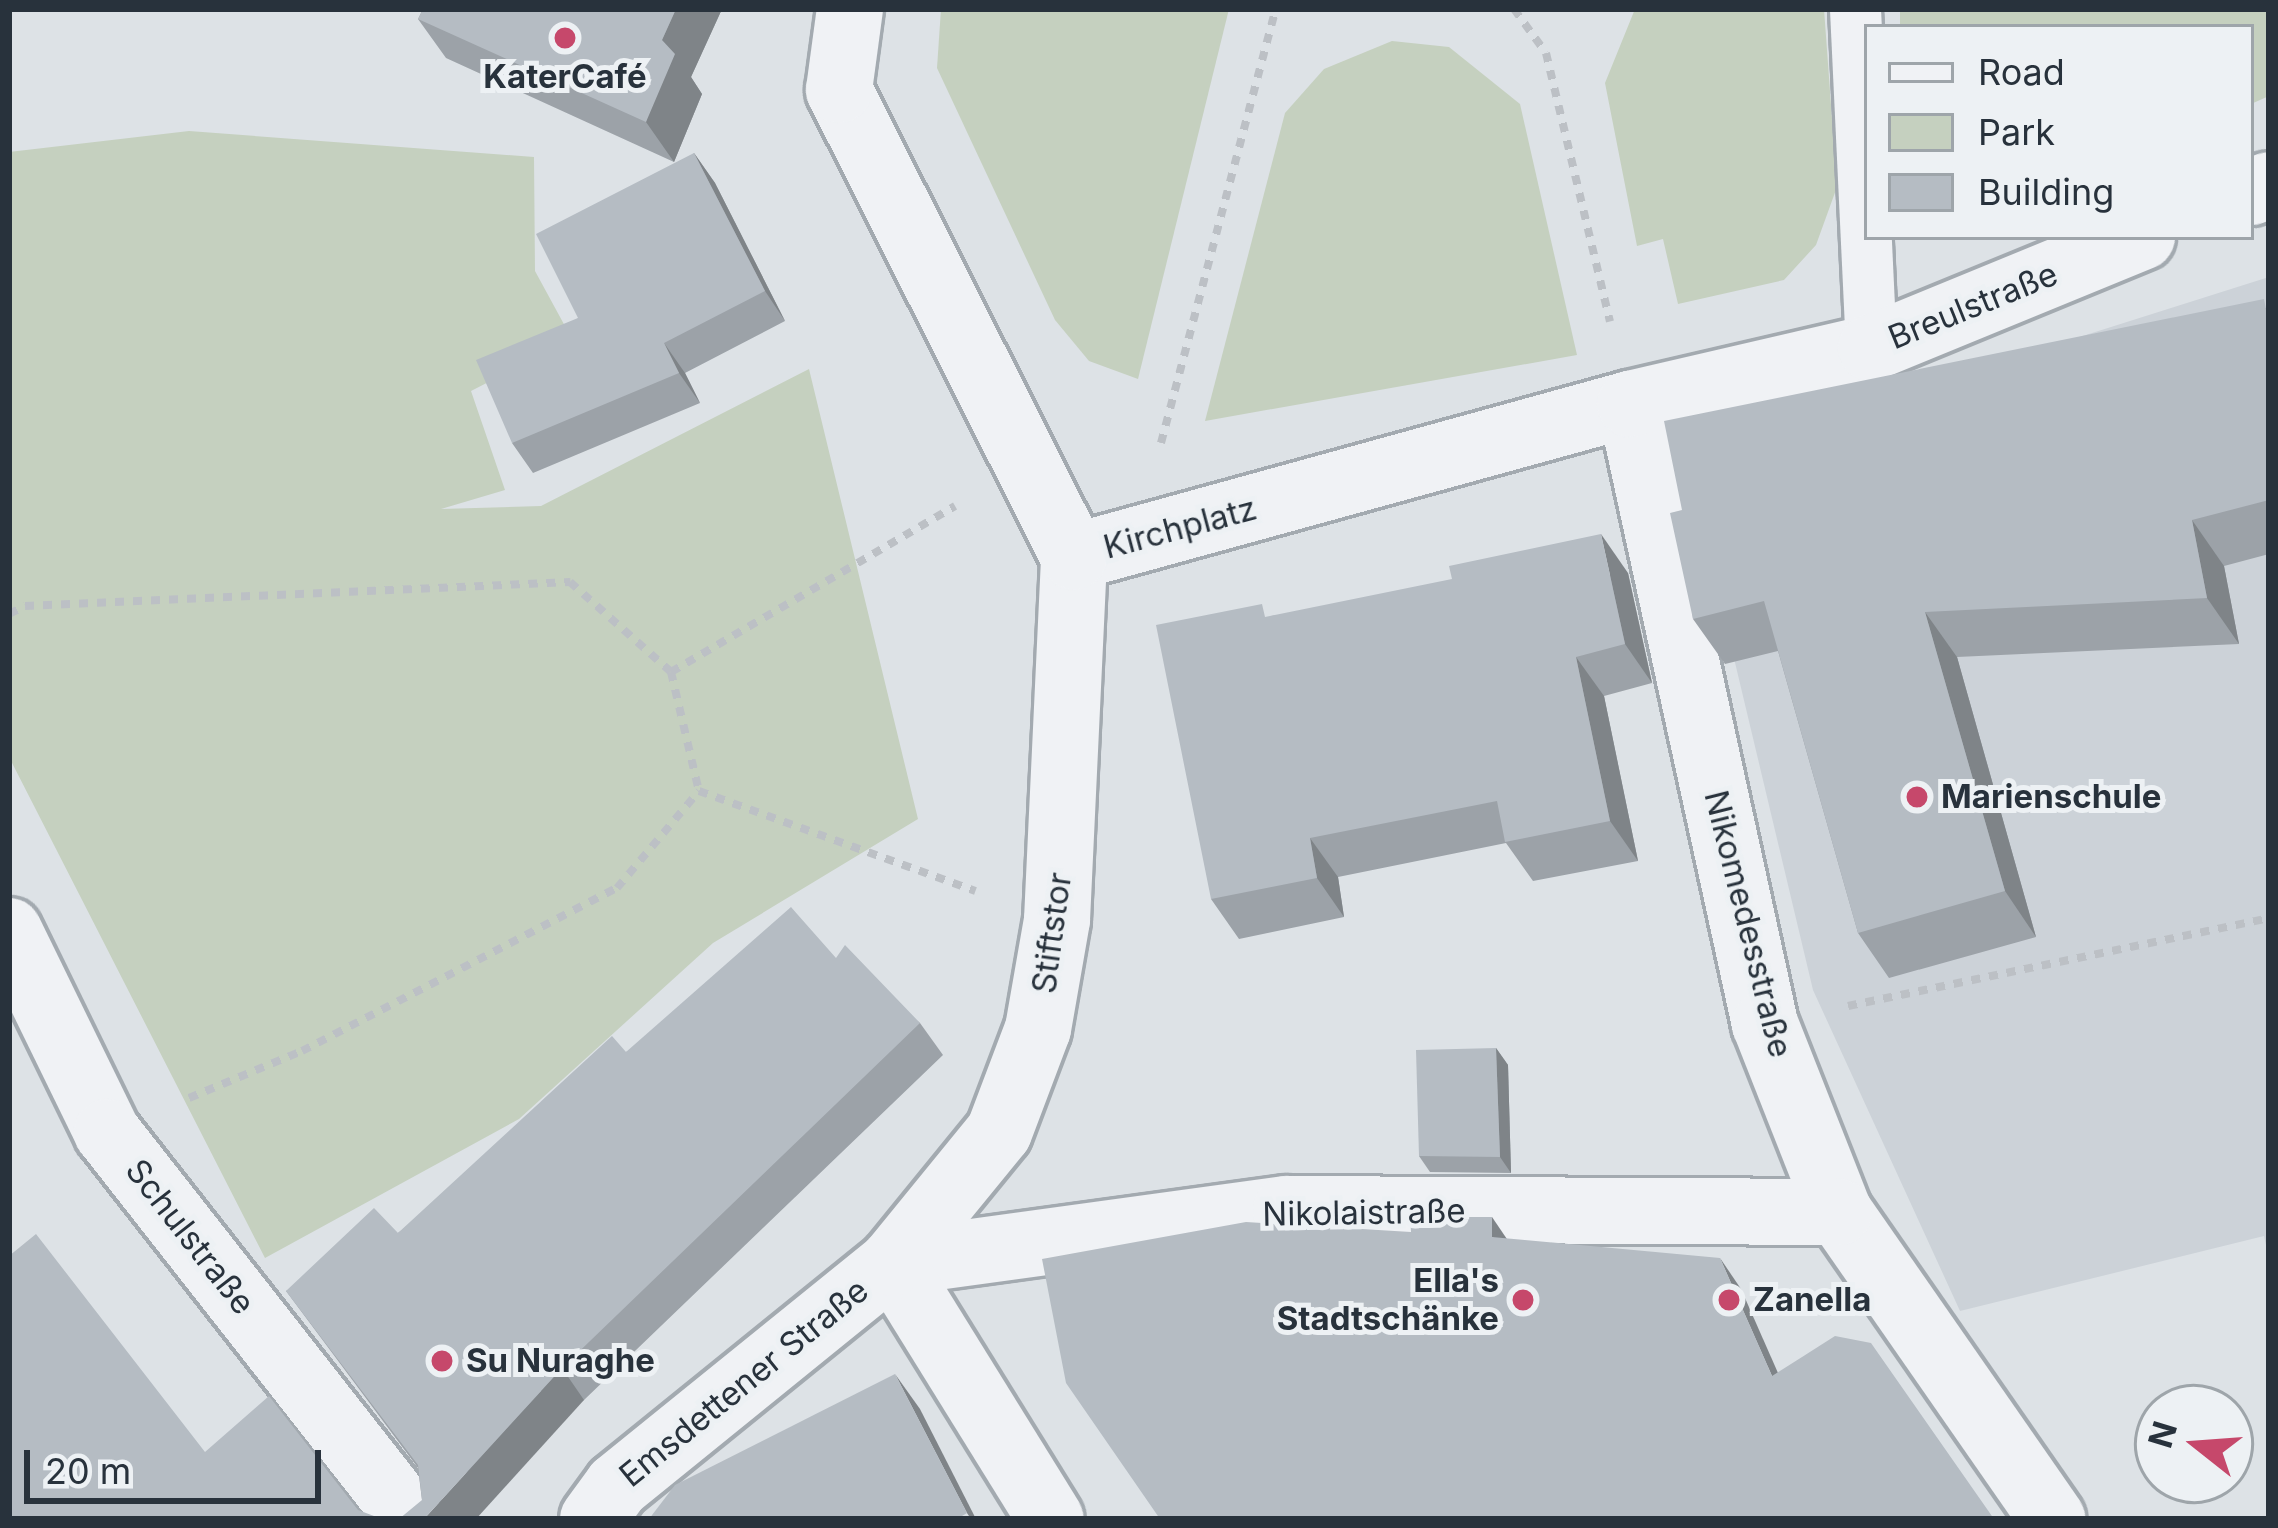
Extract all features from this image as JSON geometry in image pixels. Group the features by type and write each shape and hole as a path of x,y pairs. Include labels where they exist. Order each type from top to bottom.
{"street":[{"name":"Kirchplatz","path":"850,9 839,90 1028,463 1105,549 1630,404 1871,347"},
{"name":"Breulstraße","path":"1871,347 2135,240"},
{"name":"Nikomedesstraße","path":"1630,404 1765,1024 1840,1212 2052,1519"},
{"name":"Stiftstor","path":"892,1263 999,1132 1038,1029 1057,920 1105,549"},
{"name":"Schulstraße","path":"9,931 107,1132 410,1519"},
{"name":"Nikolaistraße","path":"892,1263 1286,1210 1840,1212"},
{"name":"Emsdettener Straße","path":"593,1519 617,1486 892,1263 1051,1519"}],"lane":[{"path":"1855,9 1864,199"},
{"path":"1866,240 1871,347"}],"path":[{"path":"1105,549 1276,9"},
{"path":"1514,9 1546,53 1630,404"},
{"path":"671,672 1028,463"},
{"path":"9,614 25,606 570,582 671,672 699,790"},
{"path":"699,790 1057,920"},
{"path":"107,1132 302,1051 617,888 699,790"},
{"path":"1765,1024 2269,918"}],"shaded area":[{"path":"2269,277 2269,1259 2264,1236 1960,1311 1813,990 1687,461"}],"green space":[{"path":"941,9 1229,9 1138,379 1089,361 1055,320 937,68"},
{"path":"1635,9 1824,9 1837,187 1816,245 1784,280 1678,304 1663,239 1637,246 1605,83"},
{"path":"1900,9 2269,9 2269,96 2254,103 2254,24 1900,24"},
{"path":"1392,41 1449,47 1520,104 1577,355 1205,421 1285,113 1324,69"},
{"path":"189,131 534,157 535,271 572,339 471,391 505,490 441,509 541,506 809,369 918,819 713,943 519,1119 265,1258 9,757 9,152"}],"building":[{"path":"423,9 676,9 662,40 675,54 646,122 418,19"},
{"path":"694,153 765,291 664,343 679,373 512,443 476,360 578,318 536,234"},
{"name":"Marienschule","path":"2264,299 2269,325 2269,500 2192,520 2207,598 1925,612 2005,891 1858,933 1764,601 1693,619 1670,513 1682,510 1664,421"},
{"path":"1601,534 1625,644 1576,657 1610,821 1505,842 1497,801 1310,838 1317,878 1211,899 1156,625 1262,604 1265,617 1452,579 1449,566"},
{"path":"791,907 836,958 845,945 920,1023 562,1368 424,1519 399,1519 422,1500 418,1465 286,1291 374,1208 398,1233 612,1036 626,1052"},
{"path":"1496,1048 1500,1157 1419,1156 1416,1050"},
{"path":"1410,1217 1492,1217 1492,1237 1720,1258 1772,1376 1835,1336 1871,1343 1994,1519 1160,1519 1066,1383 1042,1259 1246,1222 1411,1232"},
{"path":"36,1234 205,1452 269,1396 358,1510 382,1519 9,1519 9,1256"},
{"path":"895,1374 967,1513 957,1519 649,1519 675,1485"}],"place":[{"name":"KaterCafé","path":"565,38"},
{"name":"Marienschule","path":"1917,797"},
{"name":"Ella's Stadtschänke","path":"1523,1300"},
{"name":"Zanella","path":"1729,1300"},
{"name":"Su Nuraghe","path":"442,1361"}]}
